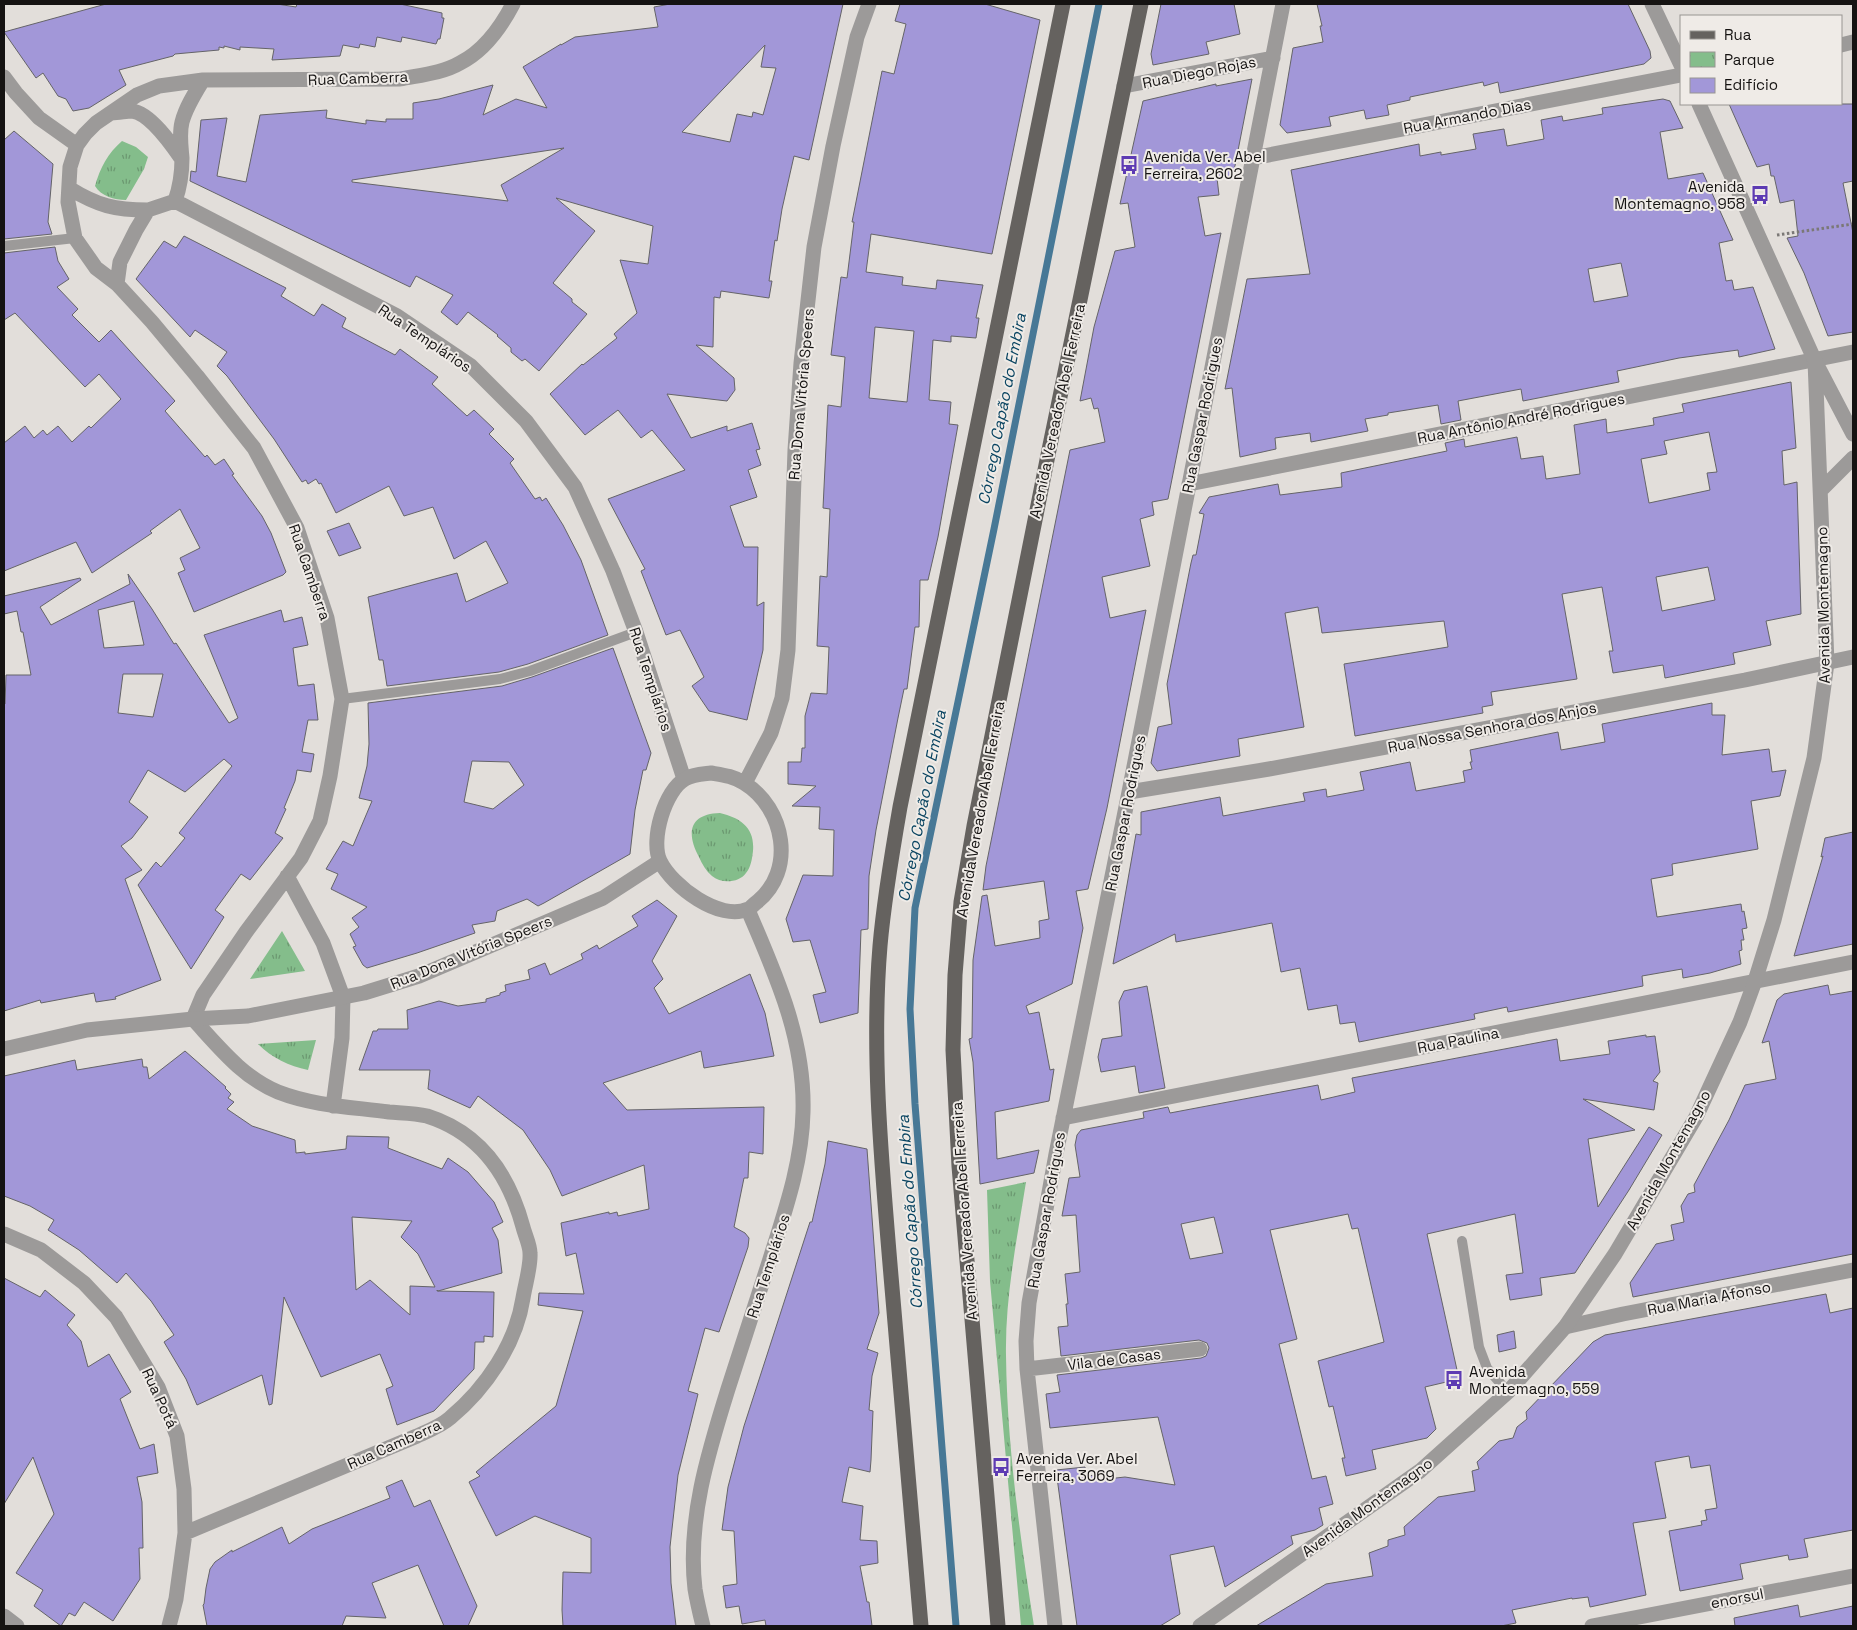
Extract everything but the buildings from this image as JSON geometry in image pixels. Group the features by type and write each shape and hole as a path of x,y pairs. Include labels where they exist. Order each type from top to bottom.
{"main road":[{"path":"921,1626 886,1224 878,1066 880,947 886,888 900,807 1063,4"},
{"name":"Avenida Vereador Abel Ferreira","path":"998,1626 959,1166 953,1050 955,975 962,902 974,826 1141,4"}],"street":[{"name":"Rua Camberra","path":"185,1534 417,1436 449,1420 476,1394 503,1354 520,1316 530,1253 517,1204 496,1164 475,1141 460,1131 426,1116 333,1106 278,1092 254,1080 225,1054 193,1019 203,995 301,858 320,821 330,776 342,699 327,618 297,528 254,448 197,376 117,284 96,268 75,238 68,202 70,167 77,145 85,134 109,114 137,95 159,86 203,80 400,79 432,72 460,64 482,48 504,21 513,4"},
{"name":"Rua Dona Vitória Speers","path":"745,783 771,733 782,698 788,650 798,401 814,247 857,38 869,4"},
{"name":"Rua Gaspar Rodrigues","path":"1055,1626 1027,1369 1026,1341 1029,1303 1063,1118 1129,792 1283,4"},
{"path":"1652,4 1680,63"},
{"name":"Rua Diego Rojas","path":"1124,86 1273,58"},
{"name":"Rua Armando Dias","path":"1253,158 1680,75"},
{"path":"4,77 39,118 77,145"},
{"path":"69,188 89,200 121,210 148,210 175,201 181,184 180,136 182,122 187,108 203,80"},
{"name":"Avenida Montemagno","path":"1200,1626 1420,1471 1508,1392 1565,1327 1615,1254 1696,1117 1740,1022 1755,981 1774,920 1814,758 1827,663 1815,361 1698,105"},
{"path":"109,114 134,111 163,132 182,160"},
{"name":"Rua Templários","path":"175,201 397,316 471,366 526,420 575,487 613,571 636,632 684,779"},
{"path":"117,284 120,262 148,210"},
{"name":"Rua Antônio André Rodrigues","path":"1189,484 1853,352"},
{"path":"1815,361 1853,434"},
{"path":"1821,490 1853,458"},
{"name":"Rua Nossa Senhora dos Anjos","path":"1129,792 1278,767 1745,680 1853,657"},
{"path":"711,773 728,775 745,783 764,802 777,823 782,842 782,859 776,879 765,896 748,910 731,912 713,908 692,896 675,881 660,861 657,841 660,818 669,797 684,779 699,774 711,773"},
{"name":"Rua Dona Vitória Speers","path":"4,1049 87,1030 193,1019 248,1016 364,993 419,976 603,898 660,861"},
{"path":"287,876 323,943 344,997 342,1038 333,1106"},
{"name":"Rua Templários","path":"702,1626 695,1588 695,1538 700,1491 712,1441 789,1199 800,1150 803,1111 801,1069 790,1014 748,910"},
{"name":"Rua Paulina","path":"1063,1118 1853,962"},
{"name":"Rua Potá","path":"4,1234 41,1250 84,1282 116,1317 158,1387 177,1436 184,1489 185,1534 176,1599 169,1626"},
{"name":"Rua Maria Afonso","path":"1565,1327 1853,1270"},
{"name":"Vila de Casas","path":"1027,1369 1200,1349"},
{"name":"enorsul","path":"1592,1626 1621,1624 1853,1576"},
{"path":"4,1616 17,1626"}],"lane":[{"path":"4,246 75,238"},
{"path":"342,699 500,679 530,671 636,632"},
{"path":"1462,1241 1479,1347 1487,1368 1508,1392"}],"path":[{"path":"1759,238 1853,224"}],"green space":[{"path":"122,141 136,147 148,157 144,169 126,200 108,197 95,186 105,161"},
{"path":"720,813 740,821 752,836 752,860 748,871 739,879 730,881 716,879 706,870 692,840 693,826 696,821 710,814"},
{"path":"282,931 305,971 250,979"},
{"path":"316,1040 308,1070 281,1061 258,1044"},
{"path":"1026,1182 1015,1246 1007,1312 1006,1355 1009,1423 1019,1525 1034,1626 1021,1626 990,1281 987,1190"}],"waterway":[{"name":"Córrego Capão do Embira","path":"956,1626 915,1104 910,1009 915,908 994,529 1099,4"}],"place":[{"name":"Avenida Ver. Abel Ferreira, 2602","path":"1129,165"},
{"name":"Avenida Montemagno, 958","path":"1760,195"},
{"name":"Avenida Montemagno, 559","path":"1454,1380"},
{"name":"Avenida Ver. Abel Ferreira, 3069","path":"1001,1467"}]}
